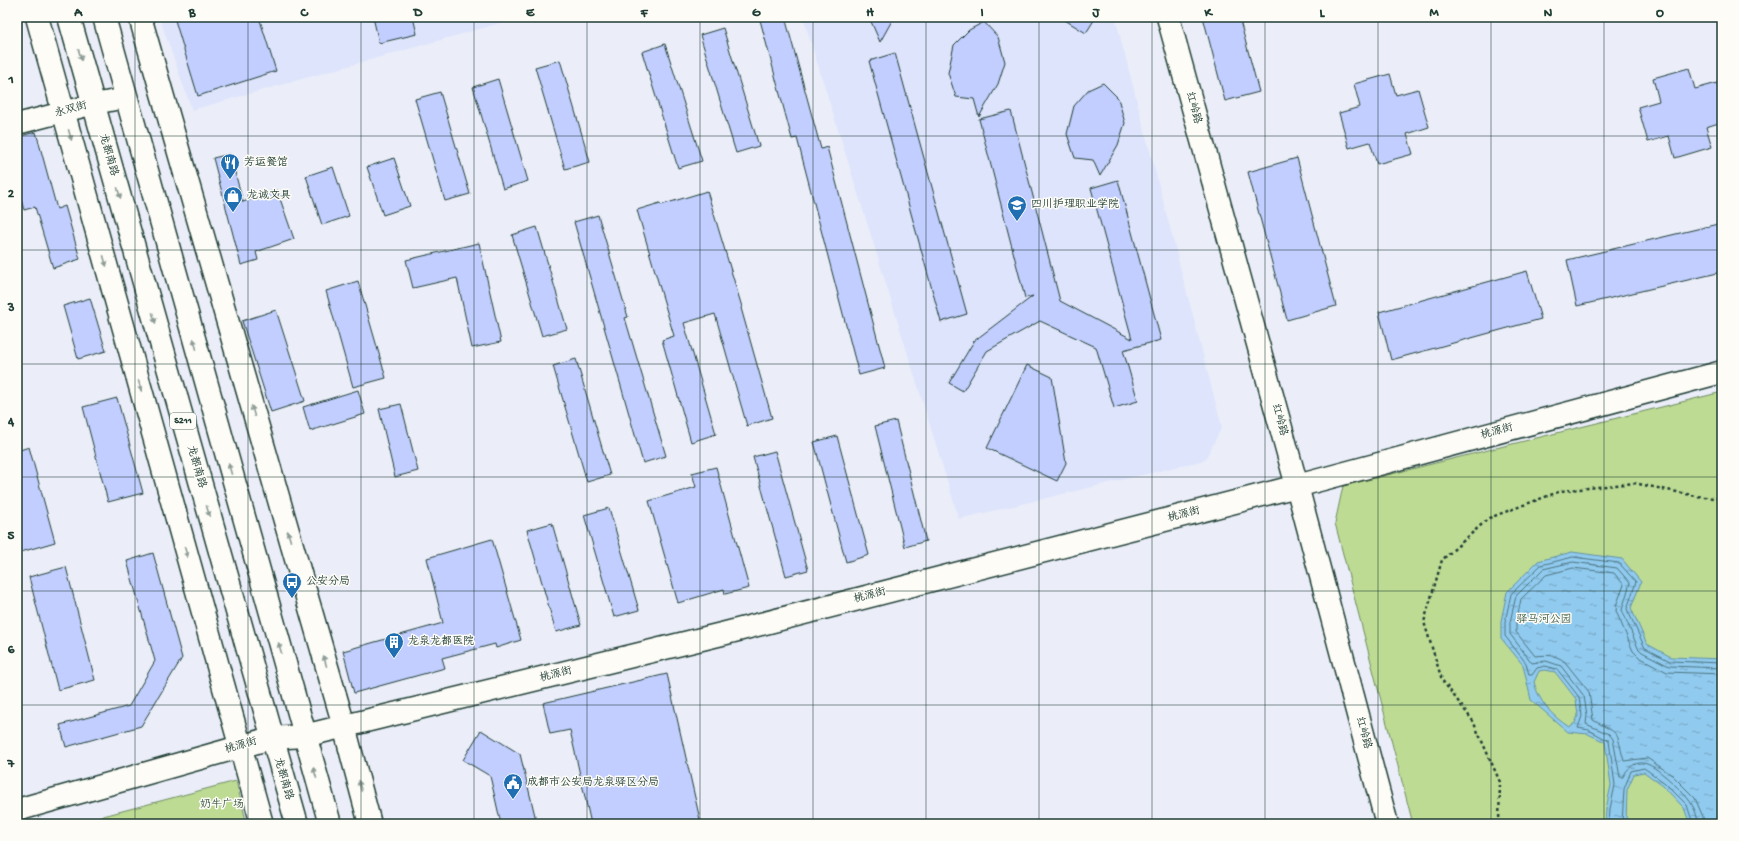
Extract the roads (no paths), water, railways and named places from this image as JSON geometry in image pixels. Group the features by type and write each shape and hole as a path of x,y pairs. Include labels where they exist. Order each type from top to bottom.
{"street":[{"path":"37,17 262,824"},
{"name":"龙都南路","path":"70,17 271,738 297,824"},
{"path":"104,17 304,736 330,824"},
{"path":"140,17 344,726 370,824"},
{"name":"红岭路","path":"1168,17 1297,486 1387,824"},
{"name":"永双街","path":"17,124 94,104 126,98"},
{"name":"桃源街","path":"17,810 271,738 304,736 726,633 1297,486 1722,372"}],"water":[{"path":"1572,552 1622,559 1641,582 1631,608 1647,644 1671,657 1722,659 1722,824 1690,824 1684,808 1663,786 1644,772 1634,774 1627,790 1626,824 1605,824 1606,809 1611,785 1605,742 1588,734 1568,732 1531,700 1523,665 1501,638 1501,621 1507,592 1538,561","holes":["1545,670 1555,672 1576,699 1578,716 1575,723 1569,727 1547,708 1539,696 1534,682 1539,671"]}],"place":[{"name":"芳运餐馆","path":"230,180"},
{"name":"龙诚文具","path":"233,213"},
{"name":"四川护理职业学院","path":"1017,222"},
{"name":"公安分局","path":"292,599"},
{"name":"龙泉龙都医院","path":"394,659"},
{"name":"成都市公安局龙泉驿区分局","path":"513,800"}],"park label":[{"name":"驿马河公园","path":"1544,620"},
{"name":"奶牛广场","path":"222,805"}]}
